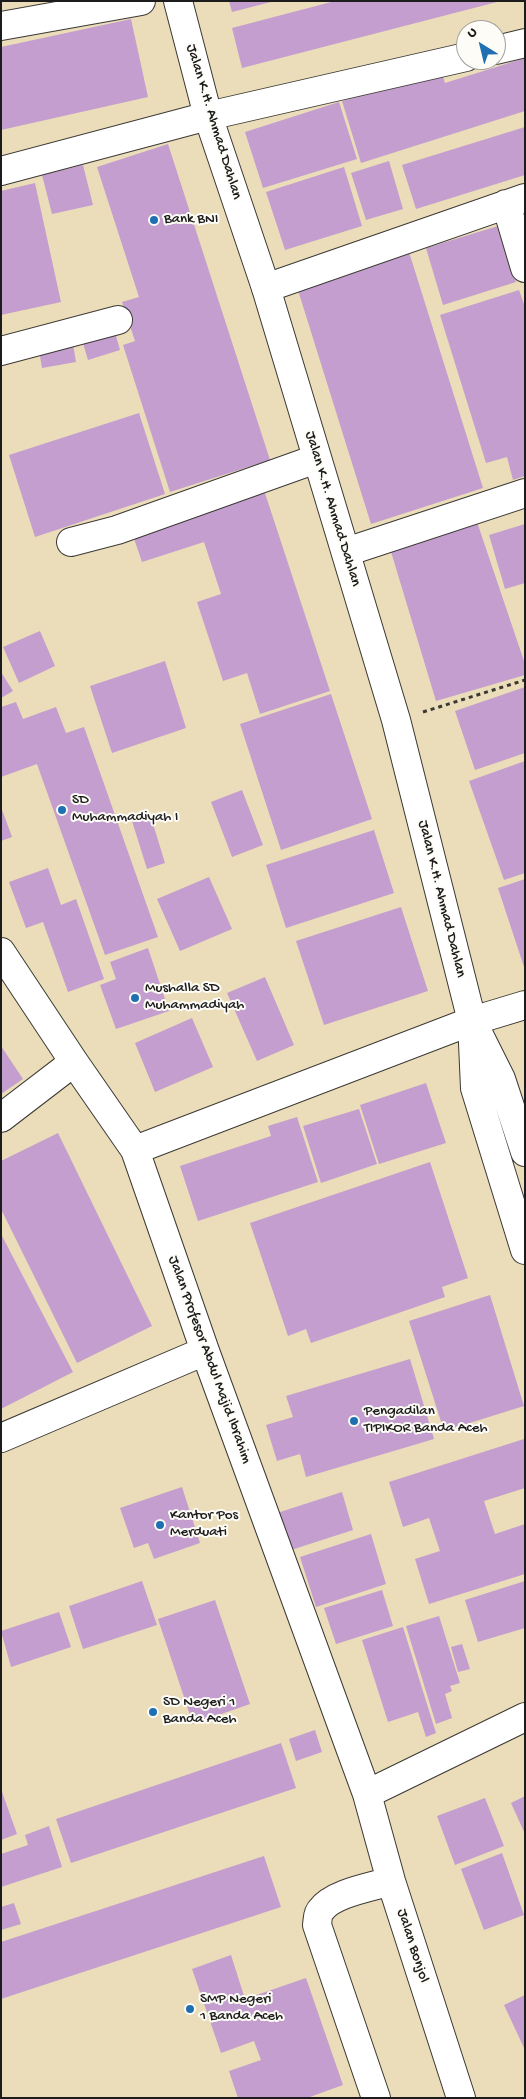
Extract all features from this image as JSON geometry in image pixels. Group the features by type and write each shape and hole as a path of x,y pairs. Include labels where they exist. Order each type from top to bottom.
{"street":[{"path":"1,26 48,10 141,1"},
{"name":"Jalan K.H. Ahmad Dahlan","path":"178,1 208,116 266,288 396,720 472,1021 475,1088 525,1250"},
{"path":"506,48 525,43"},
{"path":"1,171 208,116 456,59"},
{"path":"266,288 516,201 525,268"},
{"path":"1,351 118,320"},
{"path":"71,542 117,530 316,459"},
{"path":"346,552 525,492"},
{"name":"Jalan Profesor Abdul Majid Ibrahim","path":"1,952 135,1150 205,1351 367,1794"},
{"path":"135,1150 472,1021 525,1006"},
{"name":"Jalan K.H. Ahmad Dahlan","path":"472,1021 501,1079 525,1152"},
{"path":"1,1118 74,1062"},
{"path":"1,1438 205,1351"},
{"path":"367,1794 525,1717"},
{"name":"Jalan Bonjol","path":"367,1794 391,1881 460,2098"},
{"path":"376,2098 317,1925 320,1910 334,1898 391,1881"}],"path":[{"path":"396,720 525,680"}],"building":[{"path":"229,1 270,1 271,2 232,12"},
{"path":"335,1 497,2 242,68 232,28"},
{"path":"131,19 148,97 1,130 1,47"},
{"path":"525,58 525,111 361,163 342,101 441,70 445,83 487,70 506,70 506,64"},
{"path":"339,102 357,159 263,188 245,132"},
{"path":"525,127 525,175 416,209 402,165"},
{"path":"168,144 270,460 170,492 123,345 135,341 122,302 139,297 97,167"},
{"path":"389,161 403,209 366,220 351,173"},
{"path":"83,165 93,205 52,214 42,175"},
{"path":"344,167 362,226 285,250 266,192"},
{"path":"35,183 61,302 1,315 1,191"},
{"path":"498,226 516,282 443,305 426,248"},
{"path":"409,252 483,488 371,524 297,287"},
{"path":"519,290 525,307 525,476 513,480 507,457 486,463 440,315"},
{"path":"114,329 120,350 88,360 82,340"},
{"path":"72,338 76,362 42,368 38,344"},
{"path":"139,413 165,494 35,537 9,455"},
{"path":"262,484 330,691 260,714 247,673 223,681 197,602 221,594 204,542 142,562 130,527"},
{"path":"475,516 525,664 525,675 436,701 389,545"},
{"path":"525,524 525,583 505,589 489,535"},
{"path":"40,631 55,666 19,683 3,647"},
{"path":"165,661 186,728 112,753 90,686"},
{"path":"1,672 13,691 1,698"},
{"path":"525,687 525,753 475,770 455,711"},
{"path":"331,694 372,819 281,850 240,724"},
{"path":"16,702 23,719 56,707 66,733 84,727 158,937 105,955 37,764 1,777 1,707"},
{"path":"525,761 525,873 504,880 469,781"},
{"path":"242,790 263,845 232,857 211,802"},
{"path":"1,807 12,837 1,841"},
{"path":"150,814 165,863 147,869 132,821"},
{"path":"374,830 394,893 286,928 266,865"},
{"path":"48,868 61,905 76,899 104,979 68,992 43,922 26,928 9,882"},
{"path":"209,877 232,929 180,951 157,899"},
{"path":"525,879 525,967 524,967 498,888"},
{"path":"401,907 428,991 324,1025 296,941"},
{"name":"Mushalla SD Muhammadiyah","path":"148,948 169,1011 116,1029 100,985 116,979 110,962"},
{"path":"265,977 294,1045 257,1061 227,993"},
{"path":"192,1018 213,1067 155,1092 135,1043"},
{"path":"1,1046 23,1079 1,1094"},
{"path":"426,1083 446,1143 379,1164 360,1105"},
{"path":"359,1109 377,1164 321,1183 303,1126"},
{"path":"297,1117 318,1182 198,1221 180,1166 271,1136 268,1126"},
{"path":"58,1133 152,1326 77,1363 1,1209 1,1161"},
{"path":"430,1162 468,1278 442,1287 445,1297 311,1343 306,1329 288,1336 250,1223"},
{"path":"1,1234 73,1372 1,1409"},
{"path":"490,1295 524,1406 444,1431 409,1321"},
{"name":"Pengadilan TIPIKOR Banda Aceh","path":"410,1359 434,1439 306,1477 300,1454 277,1461 266,1425 293,1417 286,1396"},
{"path":"524,1439 525,1488 484,1501 495,1534 525,1524 525,1574 429,1604 415,1559 440,1551 429,1518 403,1527 389,1482"},
{"name":"Kantor Pos Merduati","path":"182,1487 200,1543 154,1559 148,1543 134,1548 120,1508"},
{"path":"342,1492 353,1530 288,1551 277,1513"},
{"path":"371,1534 386,1584 316,1607 300,1557"},
{"path":"142,1581 157,1625 83,1649 69,1606"},
{"path":"525,1581 525,1628 478,1642 465,1600"},
{"path":"382,1590 393,1626 336,1644 324,1608"},
{"path":"215,1600 250,1704 193,1724 158,1619"},
{"path":"59,1612 71,1647 11,1667 1,1631"},
{"path":"439,1616 460,1683 450,1686 452,1691 445,1694 452,1718 436,1724 406,1626"},
{"path":"403,1627 436,1733 426,1737 418,1712 388,1722 362,1640"},
{"path":"462,1644 470,1669 458,1672 451,1647"},
{"path":"315,1730 322,1752 296,1761 289,1739"},
{"path":"281,1743 296,1788 71,1863 56,1819"},
{"path":"1,1789 17,1834 1,1840"},
{"path":"525,1796 525,1834 511,1803"},
{"path":"485,1798 504,1846 455,1865 437,1816"},
{"path":"49,1826 62,1867 1,1887 1,1854 28,1845 25,1835"},
{"path":"502,1853 524,1915 484,1930 461,1869"},
{"path":"264,1856 281,1907 1,1999 1,1942"},
{"path":"14,1903 21,1924 1,1930 1,1907"},
{"path":"231,1955 245,1999 306,1978 343,2085 307,2098 238,2098 229,2071 261,2060 254,2041 221,2053 192,1969"},
{"path":"525,1995 525,2050 504,2005"}],"place":[{"name":"Bank BNI","path":"154,220"},
{"name":"SD Muhammadiyah I","path":"62,810"},
{"name":"Mushalla SD Muhammadiyah","path":"135,998"},
{"name":"Pengadilan TIPIKOR Banda Aceh","path":"354,1421"},
{"name":"Kantor Pos Merduati","path":"160,1525"},
{"name":"SD Negeri 1 Banda Aceh","path":"153,1712"},
{"name":"SMP Negeri 1 Banda Aceh","path":"190,2009"}]}
